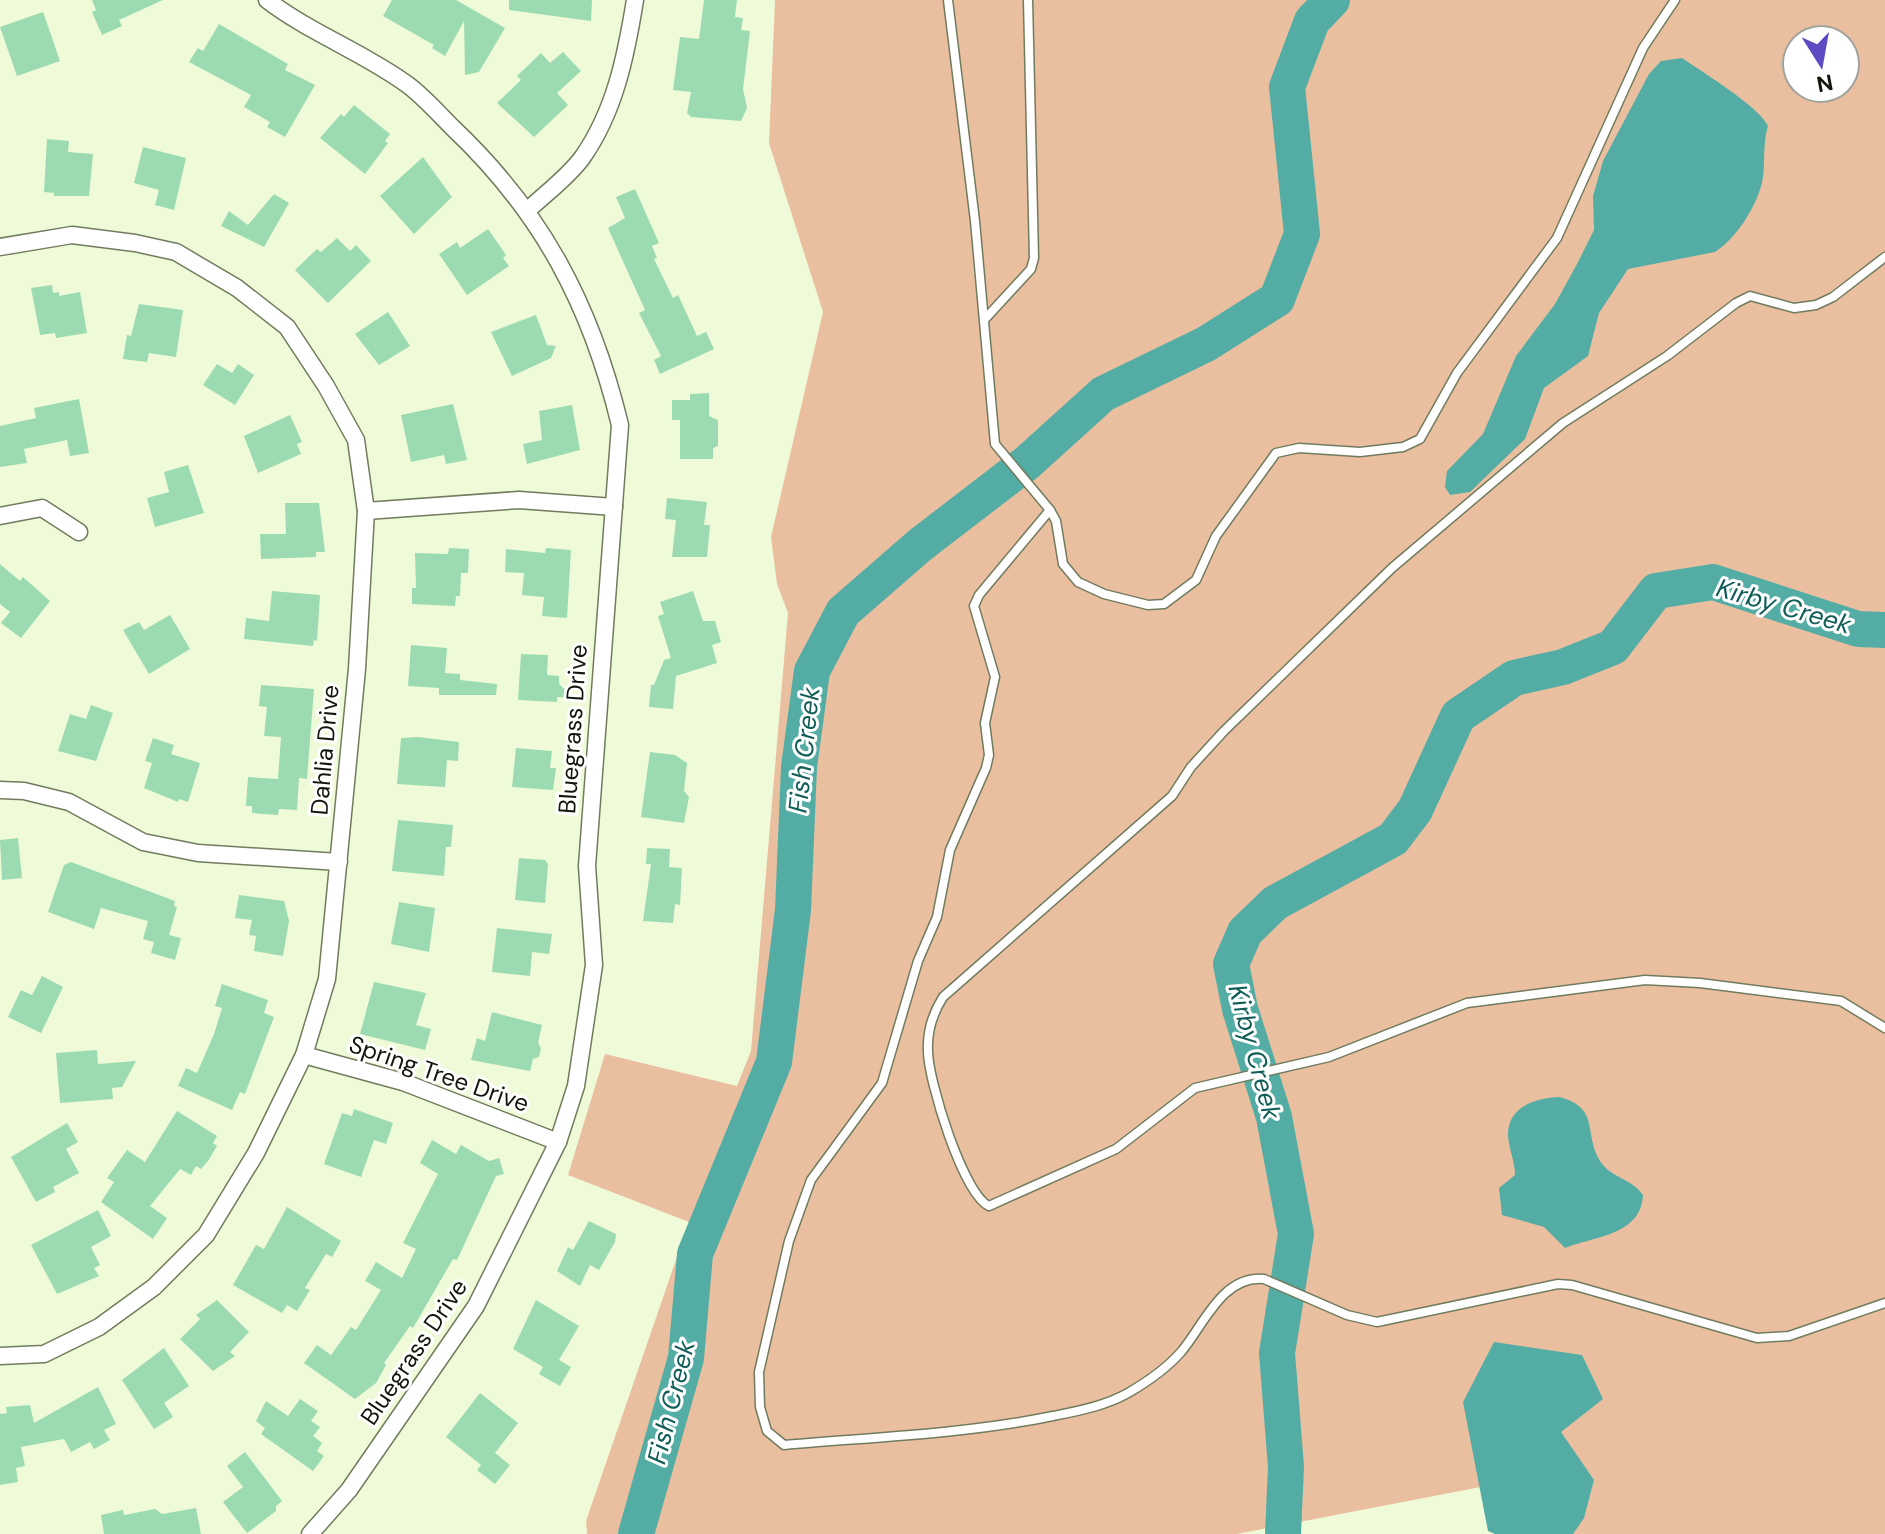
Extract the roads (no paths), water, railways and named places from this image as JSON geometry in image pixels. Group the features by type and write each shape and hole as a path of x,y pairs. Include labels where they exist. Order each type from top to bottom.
{"street":[{"name":"Bluegrass Drive","path":"267,0 409,86 476,149 528,210 567,271 609,378 620,425 587,866 594,965 576,1086 558,1142 476,1306 349,1490 310,1534"},
{"path":"528,210 581,159 610,108 627,49 635,0"},
{"name":"Dahlia Drive","path":"0,247 72,235 135,243 176,252 237,288 287,327 326,386 356,440 366,511 327,979 304,1055 256,1153 206,1235 154,1287 99,1327 44,1354 0,1356"},
{"path":"366,511 519,500 614,507"},
{"path":"0,516 42,508 79,532"},
{"path":"0,790 24,791 69,802 143,842 198,853 339,862"},
{"name":"Spring Tree Drive","path":"304,1055 403,1082 558,1142"}],"lane":[{"path":"948,0 985,319 995,444 1048,506 1056,521 1063,564 1078,582 1104,594 1148,605 1164,604 1196,580 1216,536 1276,453 1299,448 1374,450 1403,447 1420,439 1457,373 1557,238 1643,48 1675,0"},
{"path":"985,319 1031,269 1034,258 1028,0"},
{"path":"1885,257 1833,297 1816,305 1794,308 1750,296 1736,303 1654,365 1563,423 1392,568 1224,731 1191,767 1172,796 943,997 929,1035 930,1072 937,1098 965,1172 979,1198 989,1206 1116,1149 1195,1088 1364,1045 1467,1003 1645,980 1779,991 1841,1001 1885,1028"},
{"path":"1048,506 979,595 974,606 995,677 985,723 989,755 986,768 950,850 937,917 918,961 882,1083 811,1180 789,1241 759,1372 760,1407 767,1431 784,1445 1007,1426 1113,1402 1163,1369 1182,1351 1205,1316 1233,1287 1252,1278 1264,1279 1347,1315 1377,1322 1558,1284 1572,1285 1757,1338 1789,1336 1885,1303"}],"water":[{"path":"1682,58 1743,100 1768,126 1762,183 1750,212 1738,231 1715,252 1628,269 1599,313 1588,356 1544,388 1525,439 1470,492 1450,495 1445,487 1447,471 1483,434 1516,356 1555,304 1594,230 1593,196 1603,161 1649,74 1661,61"},
{"path":"1559,1097 1581,1108 1603,1165 1643,1195 1640,1208 1626,1226 1603,1237 1565,1248 1544,1227 1502,1215 1499,1188 1515,1175 1508,1136 1512,1118 1532,1102"},
{"path":"1494,1342 1582,1355 1603,1399 1561,1432 1594,1480 1584,1518 1573,1534 1495,1534 1488,1531 1463,1402"}],"waterway":[{"name":"Fish Creek","path":"636,1534 686,1358 695,1254 774,1062 793,910 799,767 812,671 843,612 920,545 1028,462 1103,394 1206,344 1277,299 1302,234 1287,87 1312,21 1332,0"},
{"name":"Kirby Creek","path":"1283,1534 1286,1467 1277,1353 1296,1234 1274,1117 1240,1009 1231,964 1245,932 1275,903 1393,839 1415,810 1458,716 1514,678 1563,667 1613,647 1656,591 1713,582 1858,629 1885,630"}]}
